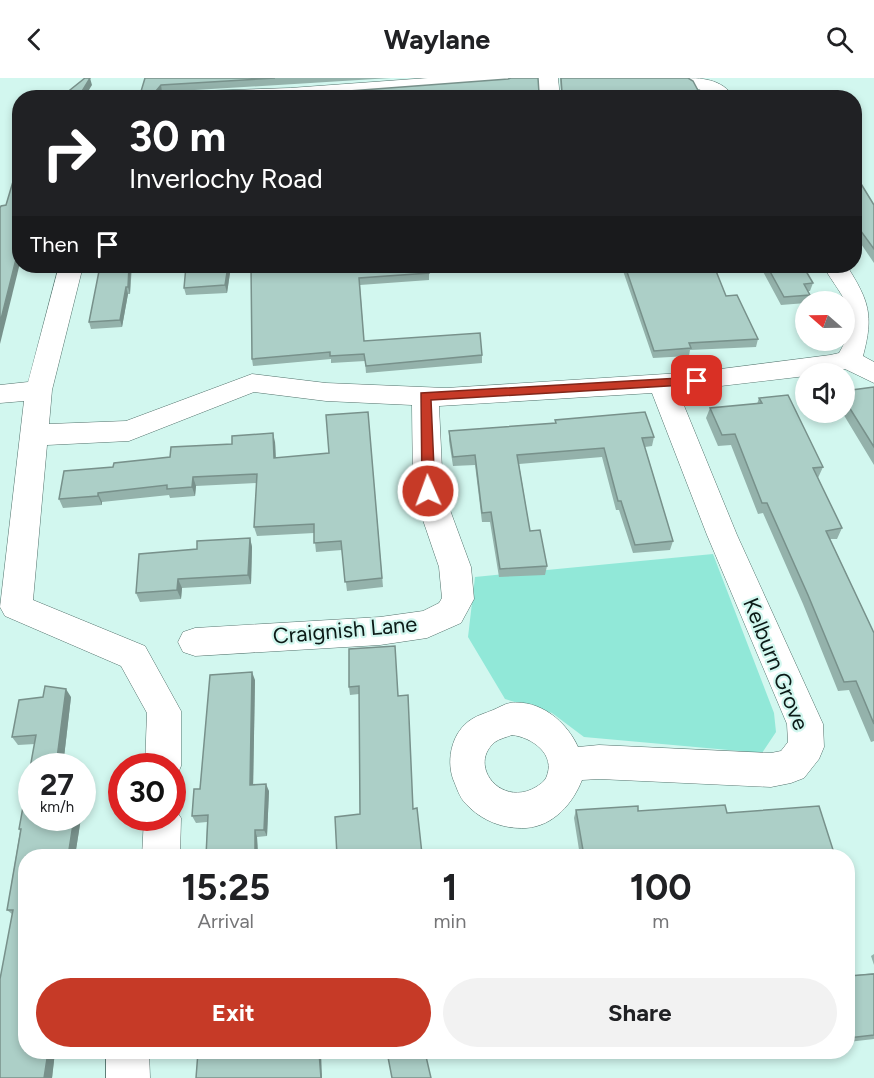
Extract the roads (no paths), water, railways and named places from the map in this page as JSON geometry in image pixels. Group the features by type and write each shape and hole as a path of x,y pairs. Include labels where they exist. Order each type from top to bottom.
{"street":[{"path":"362,90 507,78"},
{"path":"690,78 717,90"},
{"path":"69,273 39,390 8,608 133,656 164,711 163,753"},
{"path":"34,435 129,431 252,383 326,392 446,397 697,381 831,364 848,358 863,334 864,313 839,273"},
{"path":"848,358 874,374"},
{"name":"Kelburn Grove","path":"566,765 599,762 771,770 792,766 806,747 805,724 722,535 661,383"},
{"path":"0,394 39,390"},
{"name":"Craignish Lane","path":"195,642 380,631 427,624 450,613 458,599 455,567 428,491 425,396"},
{"path":"161,849 162,831"},
{"path":"128,1059 128,1078"}]}
